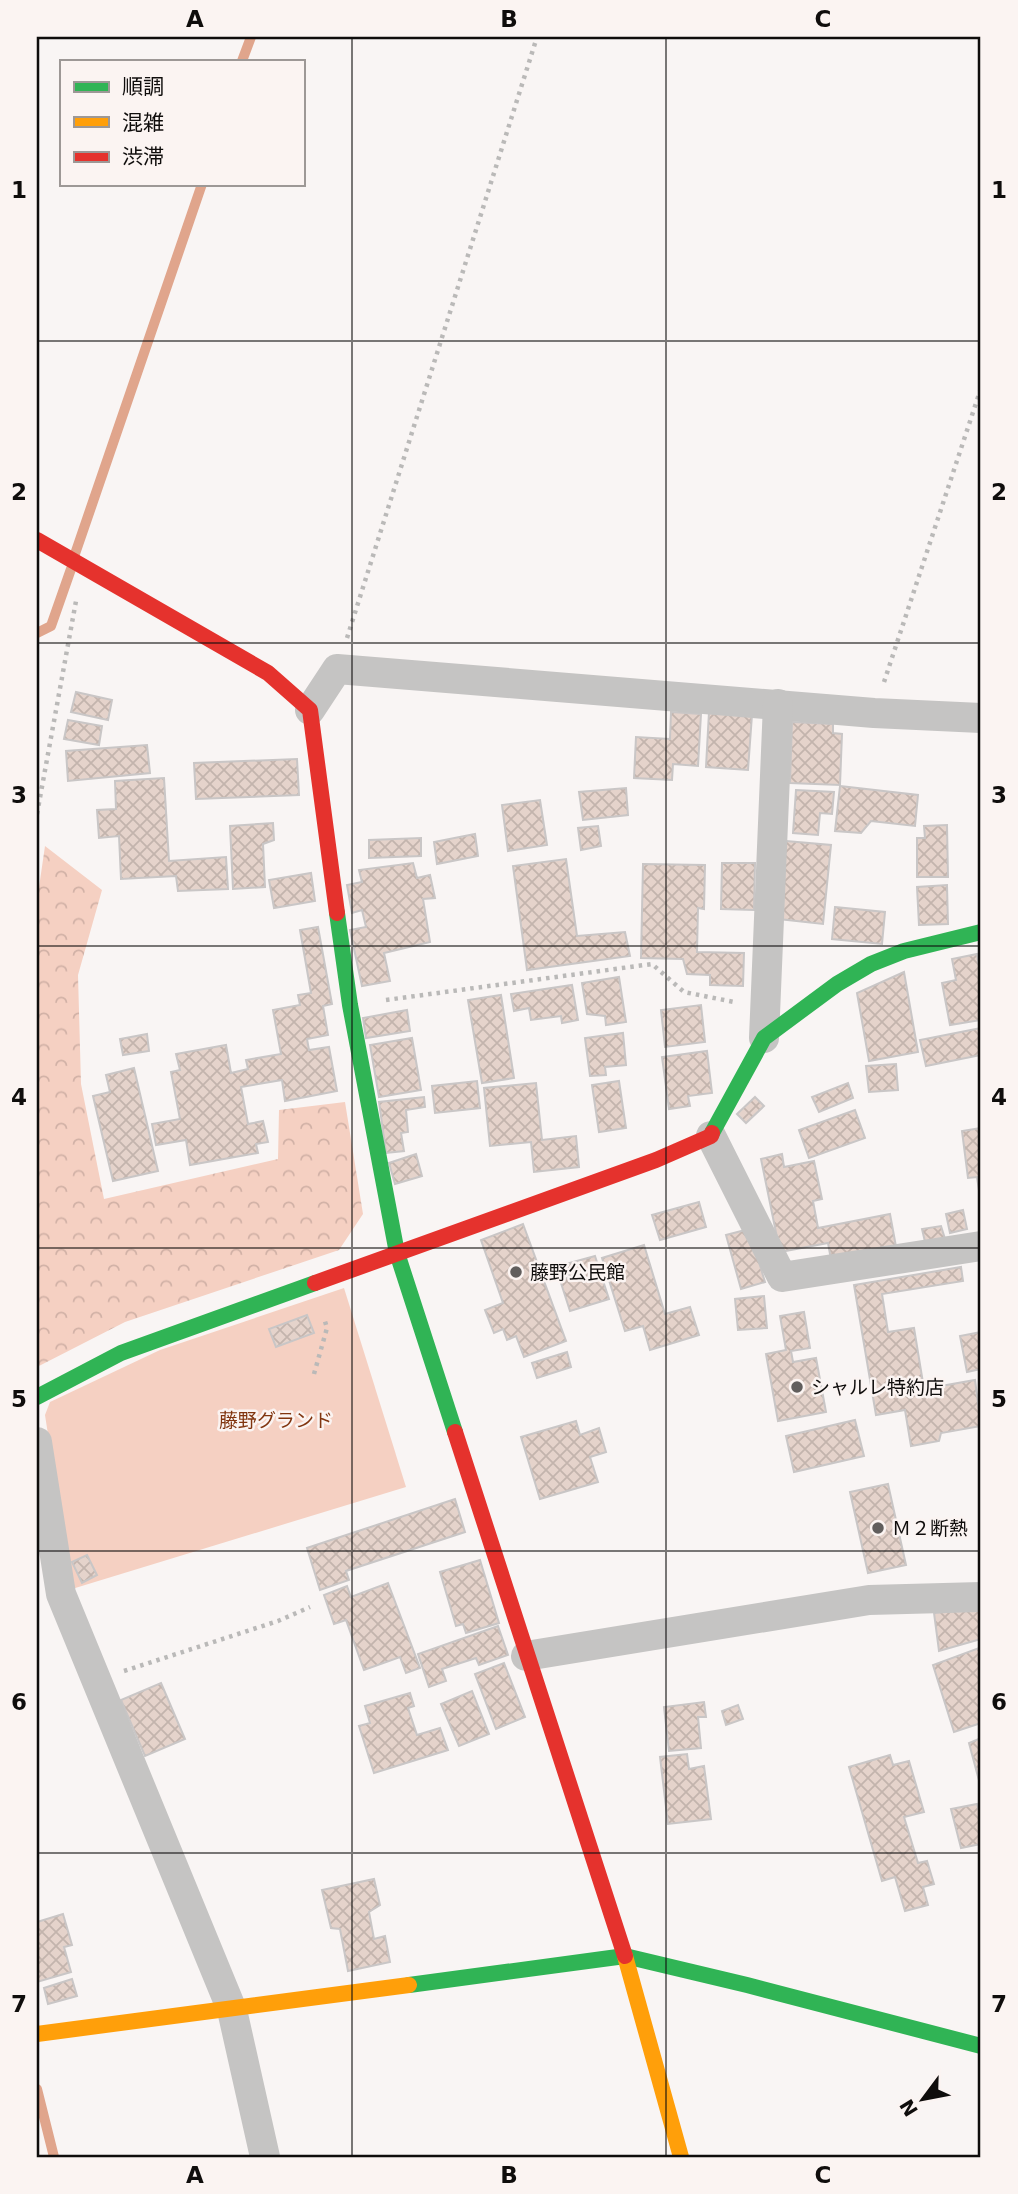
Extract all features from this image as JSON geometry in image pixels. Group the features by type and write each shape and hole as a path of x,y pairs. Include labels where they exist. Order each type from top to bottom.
{"street":[{"path":"37,540 268,673 310,710 350,1005 397,1253 625,1956 681,2157"},
{"path":"310,710 337,669 874,713 981,718"},
{"path":"37,1397 121,1353 656,1160 711,1136 765,1023 778,704"},
{"path":"765,1023 871,964 904,951 981,932"},
{"path":"711,1136 782,1277 981,1245"},
{"path":"37,1442 61,1594 232,2010 265,2157"},
{"path":"526,1656 869,1600 981,1597"},
{"path":"37,2034 625,1956 981,2046"}],"path":[{"path":"337,669 537,37"},
{"path":"874,713 981,388"},
{"path":"37,814 83,567"},
{"path":"350,1005 652,964 684,992 765,1023"},
{"path":"313,1284 327,1328 314,1374"},
{"path":"96,1680 278,1621 310,1607"}],"green space":[{"path":"45,846 102,890 78,975 81,1084 104,1199 278,1159 279,1110 345,1102 363,1214 339,1250 125,1322 37,1367 37,901"},
{"name":"藤野グランド","path":"344,1288 406,1487 72,1589 45,1415 50,1402 160,1350"}],"building":[{"path":"76,692 112,700 108,720 71,712"},
{"path":"671,712 701,714 698,766 673,764 672,780 634,778 636,737 670,739"},
{"path":"709,712 752,715 748,770 706,767"},
{"path":"68,720 102,726 99,745 64,739"},
{"path":"792,722 833,724 833,733 842,734 840,785 790,783"},
{"path":"147,745 150,773 68,781 66,751"},
{"path":"297,759 299,795 196,799 194,763"},
{"path":"164,778 169,861 226,857 228,889 178,891 176,876 121,879 119,836 99,838 97,810 116,809 115,781"},
{"path":"840,786 918,795 915,826 871,821 861,833 835,831"},
{"path":"626,788 628,815 583,820 579,792"},
{"path":"796,790 834,792 832,814 820,813 818,835 793,833"},
{"path":"540,800 547,845 508,851 502,805"},
{"path":"273,823 274,840 263,844 265,887 233,889 230,826"},
{"path":"947,825 948,877 917,877 917,838 925,838 924,826"},
{"path":"598,826 601,846 581,850 578,828"},
{"path":"475,834 478,856 437,864 434,842"},
{"path":"421,838 421,856 369,858 369,840"},
{"path":"786,841 831,845 823,924 779,919"},
{"path":"566,859 577,936 625,932 630,956 527,970 513,866"},
{"path":"413,863 417,878 430,875 435,898 423,899 430,942 384,953 390,981 362,986 350,930 366,927 362,910 352,913 347,885 362,882 359,870"},
{"path":"722,863 755,863 754,910 721,909"},
{"path":"643,864 705,865 704,909 698,908 697,952 744,953 743,986 710,985 710,975 687,974 683,959 641,958"},
{"path":"311,873 315,901 274,908 269,880"},
{"path":"947,885 948,924 919,925 917,887"},
{"path":"835,907 885,912 882,944 832,939"},
{"path":"318,927 332,1004 323,1006 328,1035 307,1039 309,1050 329,1047 337,1091 285,1101 282,1080 241,1087 248,1124 263,1121 268,1142 256,1144 258,1153 190,1165 186,1140 156,1145 152,1124 180,1119 171,1072 180,1070 176,1054 226,1045 231,1073 248,1069 246,1060 281,1054 273,1010 300,1005 298,995 311,993 300,930"},
{"path":"977,954 981,978 981,1020 950,1025 942,983 956,980 952,959"},
{"path":"904,972 918,1052 869,1061 857,993"},
{"path":"619,977 626,1022 606,1025 605,1016 587,1014 582,983"},
{"path":"572,985 578,1020 562,1023 561,1016 531,1020 529,1008 514,1011 511,994"},
{"path":"501,995 514,1078 482,1083 468,1000"},
{"path":"701,1005 705,1042 665,1047 661,1010"},
{"path":"407,1010 410,1031 366,1038 363,1018"},
{"path":"981,1028 981,1055 926,1066 920,1040"},
{"path":"623,1033 626,1065 605,1067 606,1075 590,1076 585,1038"},
{"path":"147,1034 149,1051 123,1055 120,1039"},
{"path":"412,1038 421,1090 379,1097 370,1045"},
{"path":"707,1051 712,1093 688,1096 690,1106 669,1109 662,1057"},
{"path":"896,1064 898,1090 869,1092 866,1066"},
{"path":"134,1068 158,1171 113,1181 93,1096 110,1092 106,1075"},
{"path":"477,1081 480,1108 435,1113 432,1086"},
{"path":"619,1081 626,1128 599,1132 592,1085"},
{"path":"536,1083 542,1140 576,1136 579,1167 534,1172 531,1142 490,1146 484,1088"},
{"path":"848,1083 853,1098 819,1112 812,1097"},
{"path":"424,1097 425,1107 406,1110 408,1132 401,1133 404,1151 386,1153 379,1102"},
{"path":"755,1097 764,1106 746,1123 737,1114"},
{"path":"855,1110 865,1138 809,1158 799,1130"},
{"path":"981,1128 981,1204 977,1177 968,1178 962,1131"},
{"path":"416,1154 422,1176 395,1184 389,1163"},
{"path":"782,1154 784,1167 814,1161 822,1199 813,1201 818,1228 890,1214 897,1252 832,1265 828,1243 780,1252 761,1159"},
{"path":"699,1202 706,1227 660,1240 652,1215"},
{"path":"963,1210 967,1229 950,1233 946,1214"},
{"name":"藤野公民館","path":"523,1224 566,1341 524,1357 516,1336 507,1340 503,1329 494,1333 485,1310 503,1303 481,1240"},
{"path":"941,1226 946,1242 926,1246 922,1229"},
{"path":"749,1229 765,1282 741,1289 726,1235"},
{"path":"644,1245 665,1314 690,1307 699,1335 650,1350 643,1326 625,1331 602,1258"},
{"path":"595,1256 609,1299 570,1311 560,1280 570,1277 566,1264"},
{"path":"961,1267 963,1281 882,1294 888,1332 914,1328 924,1389 975,1380 981,1426 941,1433 939,1441 911,1446 905,1410 876,1415 854,1285"},
{"path":"764,1296 767,1328 738,1330 735,1299"},
{"name":"シャルレ特約店","path":"804,1312 810,1348 791,1351 793,1362 816,1358 826,1412 778,1421 766,1354 786,1350 780,1316"},
{"path":"307,1315 314,1333 276,1347 269,1329"},
{"path":"981,1332 981,1369 967,1372 960,1336"},
{"path":"567,1352 571,1367 537,1378 532,1363"},
{"path":"855,1420 864,1456 794,1472 786,1436"},
{"path":"576,1421 580,1435 599,1428 606,1452 590,1457 598,1482 540,1499 521,1437"},
{"name":"Ｍ２断熱","path":"888,1484 906,1565 868,1573 850,1492"},
{"path":"455,1499 465,1532 346,1571 349,1580 320,1590 307,1548"},
{"path":"87,1555 97,1575 82,1583 72,1562"},
{"path":"480,1560 499,1623 466,1633 463,1624 456,1626 440,1572"},
{"path":"388,1583 420,1668 406,1673 400,1657 364,1670 346,1620 334,1624 324,1595 347,1586 351,1597"},
{"path":"981,1609 981,1639 939,1651 934,1613"},
{"path":"498,1626 508,1655 479,1665 476,1658 442,1669 446,1681 429,1687 418,1654"},
{"path":"979,1648 981,1723 954,1732 933,1665"},
{"path":"504,1663 525,1717 496,1729 475,1674"},
{"path":"161,1683 185,1739 145,1756 121,1700"},
{"path":"472,1691 489,1734 459,1746 441,1704"},
{"path":"410,1693 414,1706 408,1708 417,1735 440,1728 448,1750 374,1773 359,1726 370,1723 365,1706"},
{"path":"704,1702 706,1717 698,1717 701,1748 669,1751 664,1707"},
{"path":"738,1705 743,1719 726,1725 722,1711"},
{"path":"981,1738 981,1788 969,1743"},
{"path":"687,1754 689,1769 704,1766 711,1819 668,1824 660,1757"},
{"path":"890,1755 893,1765 909,1761 924,1812 904,1817 918,1863 927,1861 934,1884 923,1887 928,1905 905,1911 895,1877 882,1881 849,1767"},
{"path":"977,1804 981,1818 981,1844 961,1848 951,1809"},
{"path":"374,1879 380,1905 369,1912 374,1939 385,1936 390,1962 348,1971 340,1929 331,1928 322,1890"},
{"path":"63,1914 72,1945 64,1947 71,1972 37,1982 37,1922"},
{"path":"72,1979 77,1996 48,2004 44,1988"}],"waterway":[{"path":"242,60 251,37"},
{"path":"75,554 201,186"},
{"path":"37,633 51,626 71,569"},
{"path":"37,2089 54,2157"}],"traffic: fast":[{"path":"337,913 350,1005 397,1253 455,1432"},
{"path":"712,1133 764,1038 837,984 871,964 904,951 981,932"},
{"path":"37,1397 121,1353 315,1283"},
{"path":"409,1985 625,1956 981,2046"}],"traffic: slow":[{"path":"625,1956 681,2157"},
{"path":"37,2034 409,1985"}],"traffic: jam":[{"path":"37,540 268,673 310,710 337,913"},
{"path":"315,1283 656,1160 711,1136 712,1133"},
{"path":"455,1432 625,1956"}],"place":[{"name":"藤野公民館","path":"516,1272"},
{"name":"シャルレ特約店","path":"797,1387"},
{"name":"Ｍ２断熱","path":"878,1528"}]}
